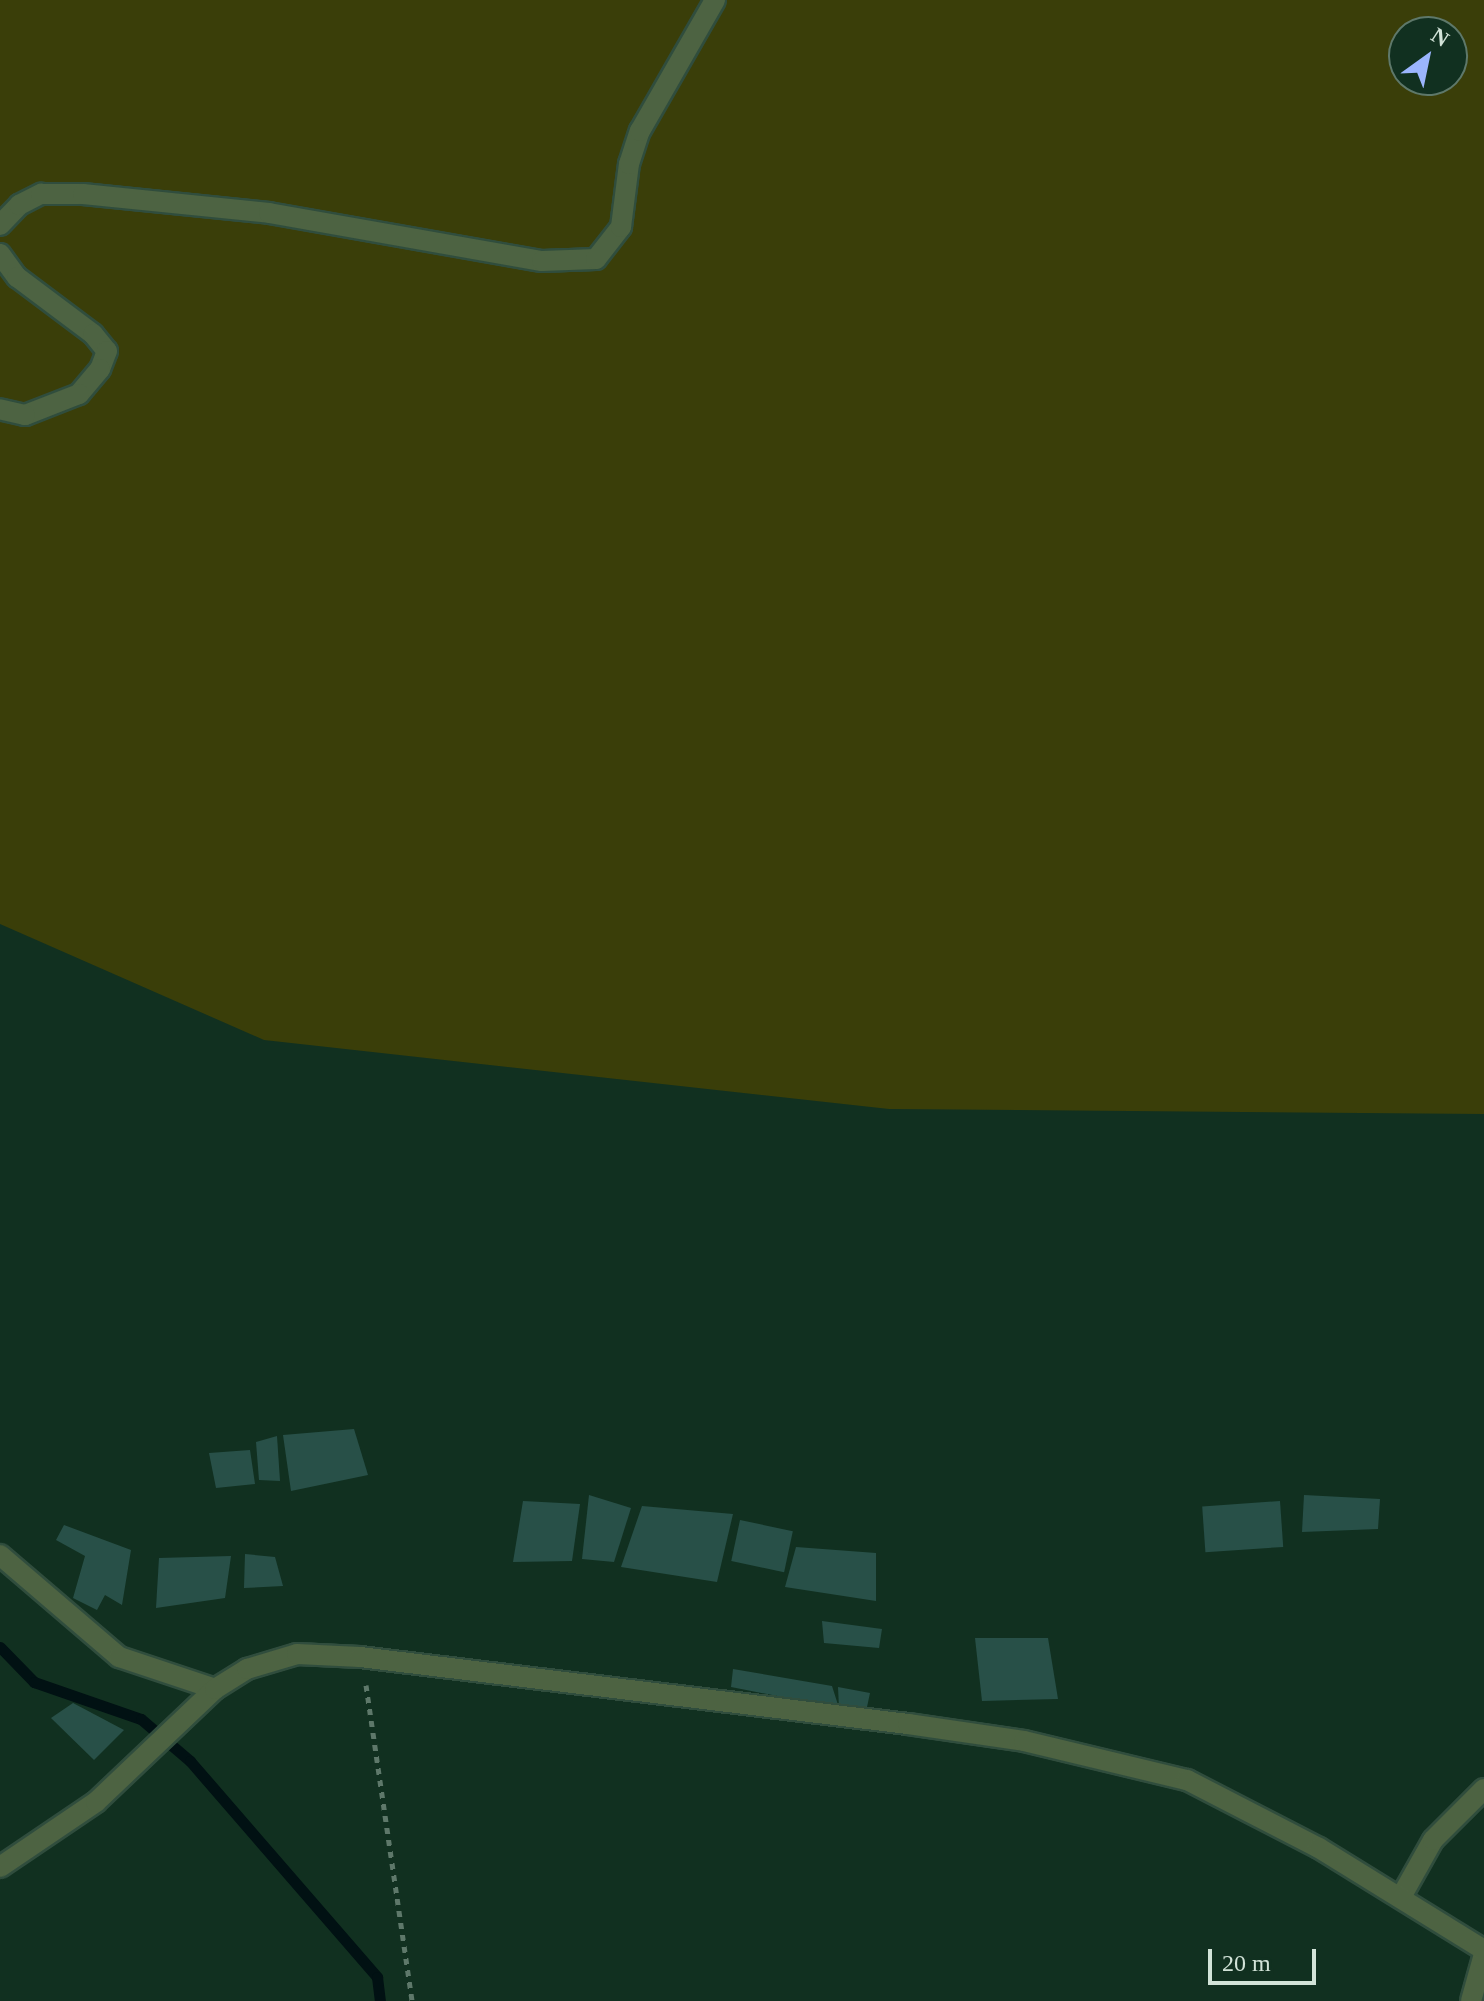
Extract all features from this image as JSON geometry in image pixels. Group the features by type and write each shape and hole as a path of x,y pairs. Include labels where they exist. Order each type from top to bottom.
{"street":[{"path":"0,225 19,205 41,194 83,194 269,213 542,261 596,259 621,227 629,164 640,131 715,0"},
{"path":"0,254 17,277 93,334 107,351 100,369 79,394 25,415 0,409"},
{"path":"0,1555 119,1657 215,1689"},
{"path":"0,1867 96,1802 215,1689 247,1669 297,1654 360,1657 1024,1741 1187,1780 1401,1897 1484,1952 1471,2001"},
{"path":"1401,1897 1433,1840 1484,1789"}],"path":[{"path":"360,1657 412,2001"}],"green space":[{"path":"0,0 1484,0 1484,1114 889,1109 264,1040 0,924"}],"building":[{"path":"354,1429 368,1475 291,1491 283,1435"},
{"path":"277,1436 280,1481 259,1480 256,1442"},
{"path":"250,1450 255,1484 216,1488 209,1453"},
{"path":"589,1495 631,1508 614,1562 582,1559"},
{"path":"1304,1495 1380,1499 1378,1529 1302,1532"},
{"path":"523,1501 580,1504 572,1561 513,1562"},
{"path":"1280,1501 1283,1547 1205,1552 1202,1506"},
{"path":"642,1506 733,1514 717,1582 621,1567"},
{"path":"740,1520 793,1531 784,1572 731,1561"},
{"path":"64,1525 131,1550 122,1605 105,1595 97,1610 73,1598 85,1556 56,1540"},
{"path":"796,1547 876,1553 876,1601 785,1587"},
{"path":"245,1554 275,1557 283,1586 244,1588"},
{"path":"231,1556 225,1598 156,1608 159,1558"},
{"path":"822,1621 882,1629 879,1648 824,1643"},
{"path":"975,1638 1048,1638 1058,1699 982,1701"},
{"path":"733,1669 832,1686 839,1708 731,1687"},
{"path":"838,1687 870,1693 867,1707 839,1708"},
{"path":"73,1703 124,1730 94,1760 51,1718"}],"waterway":[{"path":"0,1647 34,1682 141,1719 190,1761 377,1977 380,2001"}]}
